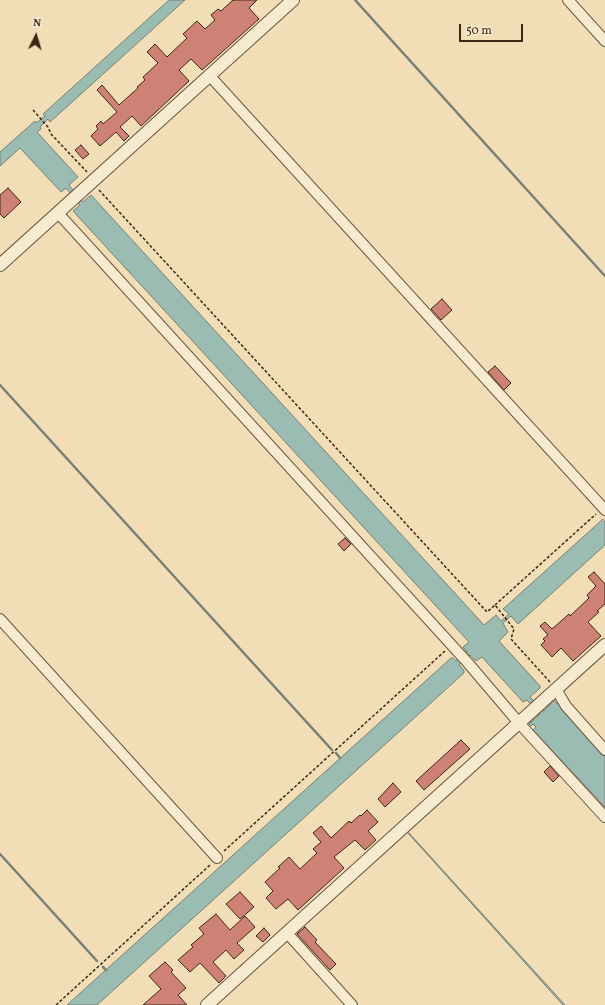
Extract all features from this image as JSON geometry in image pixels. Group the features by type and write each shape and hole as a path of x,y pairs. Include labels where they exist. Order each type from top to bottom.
{"street":[{"path":"0,265 293,0"},
{"path":"568,0 605,41"},
{"path":"210,75 604,509"},
{"path":"58,212 468,663 605,817"},
{"path":"0,619 217,858"},
{"path":"207,1005 605,645"},
{"path":"556,689 566,706 605,750"},
{"path":"287,933 352,1005"}],"path":[{"path":"33,110 51,134 89,175 92,182 487,612 604,509"},
{"path":"495,605 514,629 511,639 556,689"},
{"path":"56,1005 217,858 455,649"}],"water":[{"path":"169,0 185,0 50,122 48,119 37,132 78,177 69,185 83,202 91,195 484,625 496,615 501,621 509,614 503,609 603,519 605,522 605,545 518,624 511,616 503,623 508,632 499,641 540,686 540,688 530,697 544,711 554,700 557,704 559,703 605,755 605,807 533,730 536,727 533,724 531,726 529,724 540,714 527,700 523,702 482,657 476,661 470,655 459,665 464,670 464,673 97,1005 67,1005 451,658 456,661 467,652 463,647 469,642 73,211 80,205 66,188 61,192 20,148 0,166 0,152 35,121 36,123 45,116 43,114"},
{"path":"409,833 565,1005 563,1005"}],"building":[{"path":"233,0 257,0 249,8 259,19 202,70 191,59 179,70 189,81 141,126 132,116 120,127 129,136 124,141 116,132 100,146 91,136 98,129 96,126 101,121 103,124 117,112 97,90 102,85 119,105 138,88 137,87 145,80 143,77 158,63 147,52 155,44 167,57 187,38 183,34 197,21 205,29 215,20 211,15 218,9 221,11"},
{"path":"81,145 89,154 83,159 75,150"},
{"path":"8,188 21,202 4,218 0,214 0,195"},
{"path":"442,299 452,310 441,320 431,309"},
{"path":"495,366 511,383 504,390 488,372"},
{"path":"345,538 351,544 344,551 338,544"},
{"path":"594,572 605,584 605,604 588,622 601,636 573,661 561,648 552,657 541,645 545,641 543,639 548,635 540,626 545,622 552,629 569,614 570,616 589,598 587,595 596,586 588,577"},
{"path":"461,740 470,749 424,790 416,781"},
{"path":"550,766 559,776 553,782 544,772"},
{"path":"393,783 401,792 385,807 378,799"},
{"path":"367,810 378,822 368,831 376,840 365,850 355,840 334,857 344,868 298,910 288,899 276,909 266,898 273,891 265,882 280,868 278,867 289,857 300,869 317,853 313,849 321,842 313,833 321,826 331,838 349,821 351,823"},
{"path":"240,892 254,907 240,919 226,904"},
{"path":"216,914 230,930 245,916 255,927 237,943 244,950 234,959 226,950 213,962 226,976 219,983 200,963 190,972 178,960 193,947 191,945 204,934 199,928"},
{"path":"305,927 317,940 315,942 336,964 330,970 297,934"},
{"path":"264,928 270,935 263,942 256,936"},
{"path":"165,962 173,970 171,972 186,988 178,995 187,1005 143,1005 161,989 149,976"}],"waterway":[{"path":"355,0 605,276"},
{"path":"0,385 332,750"},
{"path":"336,753 340,758"},
{"path":"0,854 97,961"},
{"path":"103,967 106,970"}]}
